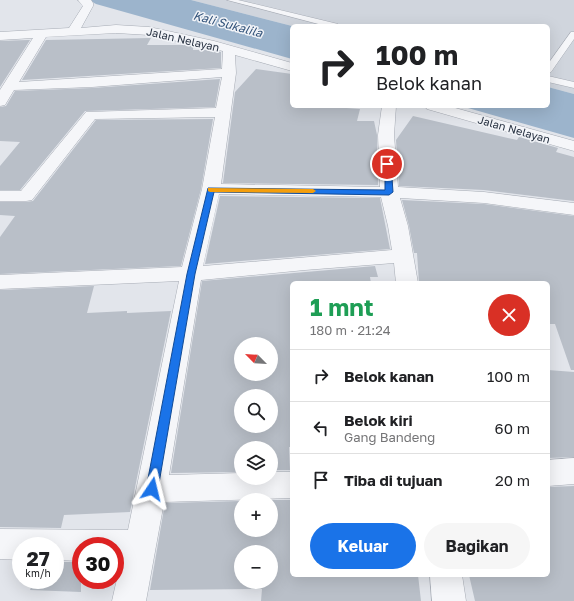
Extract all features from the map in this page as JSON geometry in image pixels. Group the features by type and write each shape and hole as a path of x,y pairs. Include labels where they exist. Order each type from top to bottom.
{"street":[{"path":"73,31 88,6 88,3 82,0"},
{"name":"Jalan Nelayan","path":"0,36 126,29 149,31 290,66"},
{"path":"0,102 42,33"},
{"path":"129,601 152,489 191,274 211,189 229,74 229,50"},
{"path":"10,86 68,85 176,76 229,74"},
{"path":"389,108 386,135 389,192 398,226 407,281"},
{"name":"Jalan Nelayan","path":"439,108 574,146"},
{"path":"0,196 26,196 91,114 223,112"},
{"path":"211,189 389,192 517,201 574,209"},
{"path":"0,282 191,274 306,263 403,256"},
{"path":"550,473 574,471"},
{"path":"152,489 290,485"},
{"path":"0,544 140,546"},
{"path":"446,577 449,601"}],"lane":[{"path":"230,0 327,24"},
{"path":"550,67 574,34"},
{"path":"550,79 574,85"}],"shaded area":[{"path":"191,0 574,0 574,94 550,88 550,24 290,24 290,25"}],"water":[{"name":"Kali Sukalila","path":"89,0 191,0 290,25 290,58 96,4"},
{"path":"550,88 574,94 574,138 468,108 550,108"}],"building":[{"path":"151,38 147,45 189,45 193,46 193,50 221,52 221,68 22,80 46,40"},
{"path":"30,40 0,87 0,41"},
{"path":"256,69 290,74 290,108 360,109 357,121 374,121 377,135 378,185 223,183 235,92"},
{"path":"220,79 215,107 85,111 20,190 0,190 0,166 20,142 0,141 0,107 6,106 15,91 92,88"},
{"path":"413,116 517,140 519,137 558,148 556,152 574,157 574,201 484,190 399,186 396,140"},
{"path":"213,119 201,189 181,266 0,274 0,237 15,216 0,215 0,202 33,201 96,120"},
{"path":"220,196 380,198 390,249 205,264"},
{"path":"402,200 484,204 574,216 574,370 571,370 555,324 550,324 550,281 419,281 417,253 414,253"},
{"path":"375,266 378,277 370,277 371,281 290,281 290,470 278,470 278,441 234,441 234,472 171,473 202,281"},
{"path":"94,286 87,313 171,311 130,512 64,515 61,528 0,527 0,290"},
{"path":"550,370 574,372 574,457 550,458"},
{"path":"574,486 574,601 475,601 469,577 550,577 550,487"},
{"path":"278,500 290,500 290,577 418,577 421,601 261,601 262,589 150,590 165,503 234,501 234,537 278,537"},
{"path":"64,562 72,562 72,589 81,589 81,592 30,590 64,589"}],"slow traffic":[{"path":"210,190 313,191"}],"route":[{"path":"152,489 191,274 205,209 211,189 389,192 387,164"}]}
